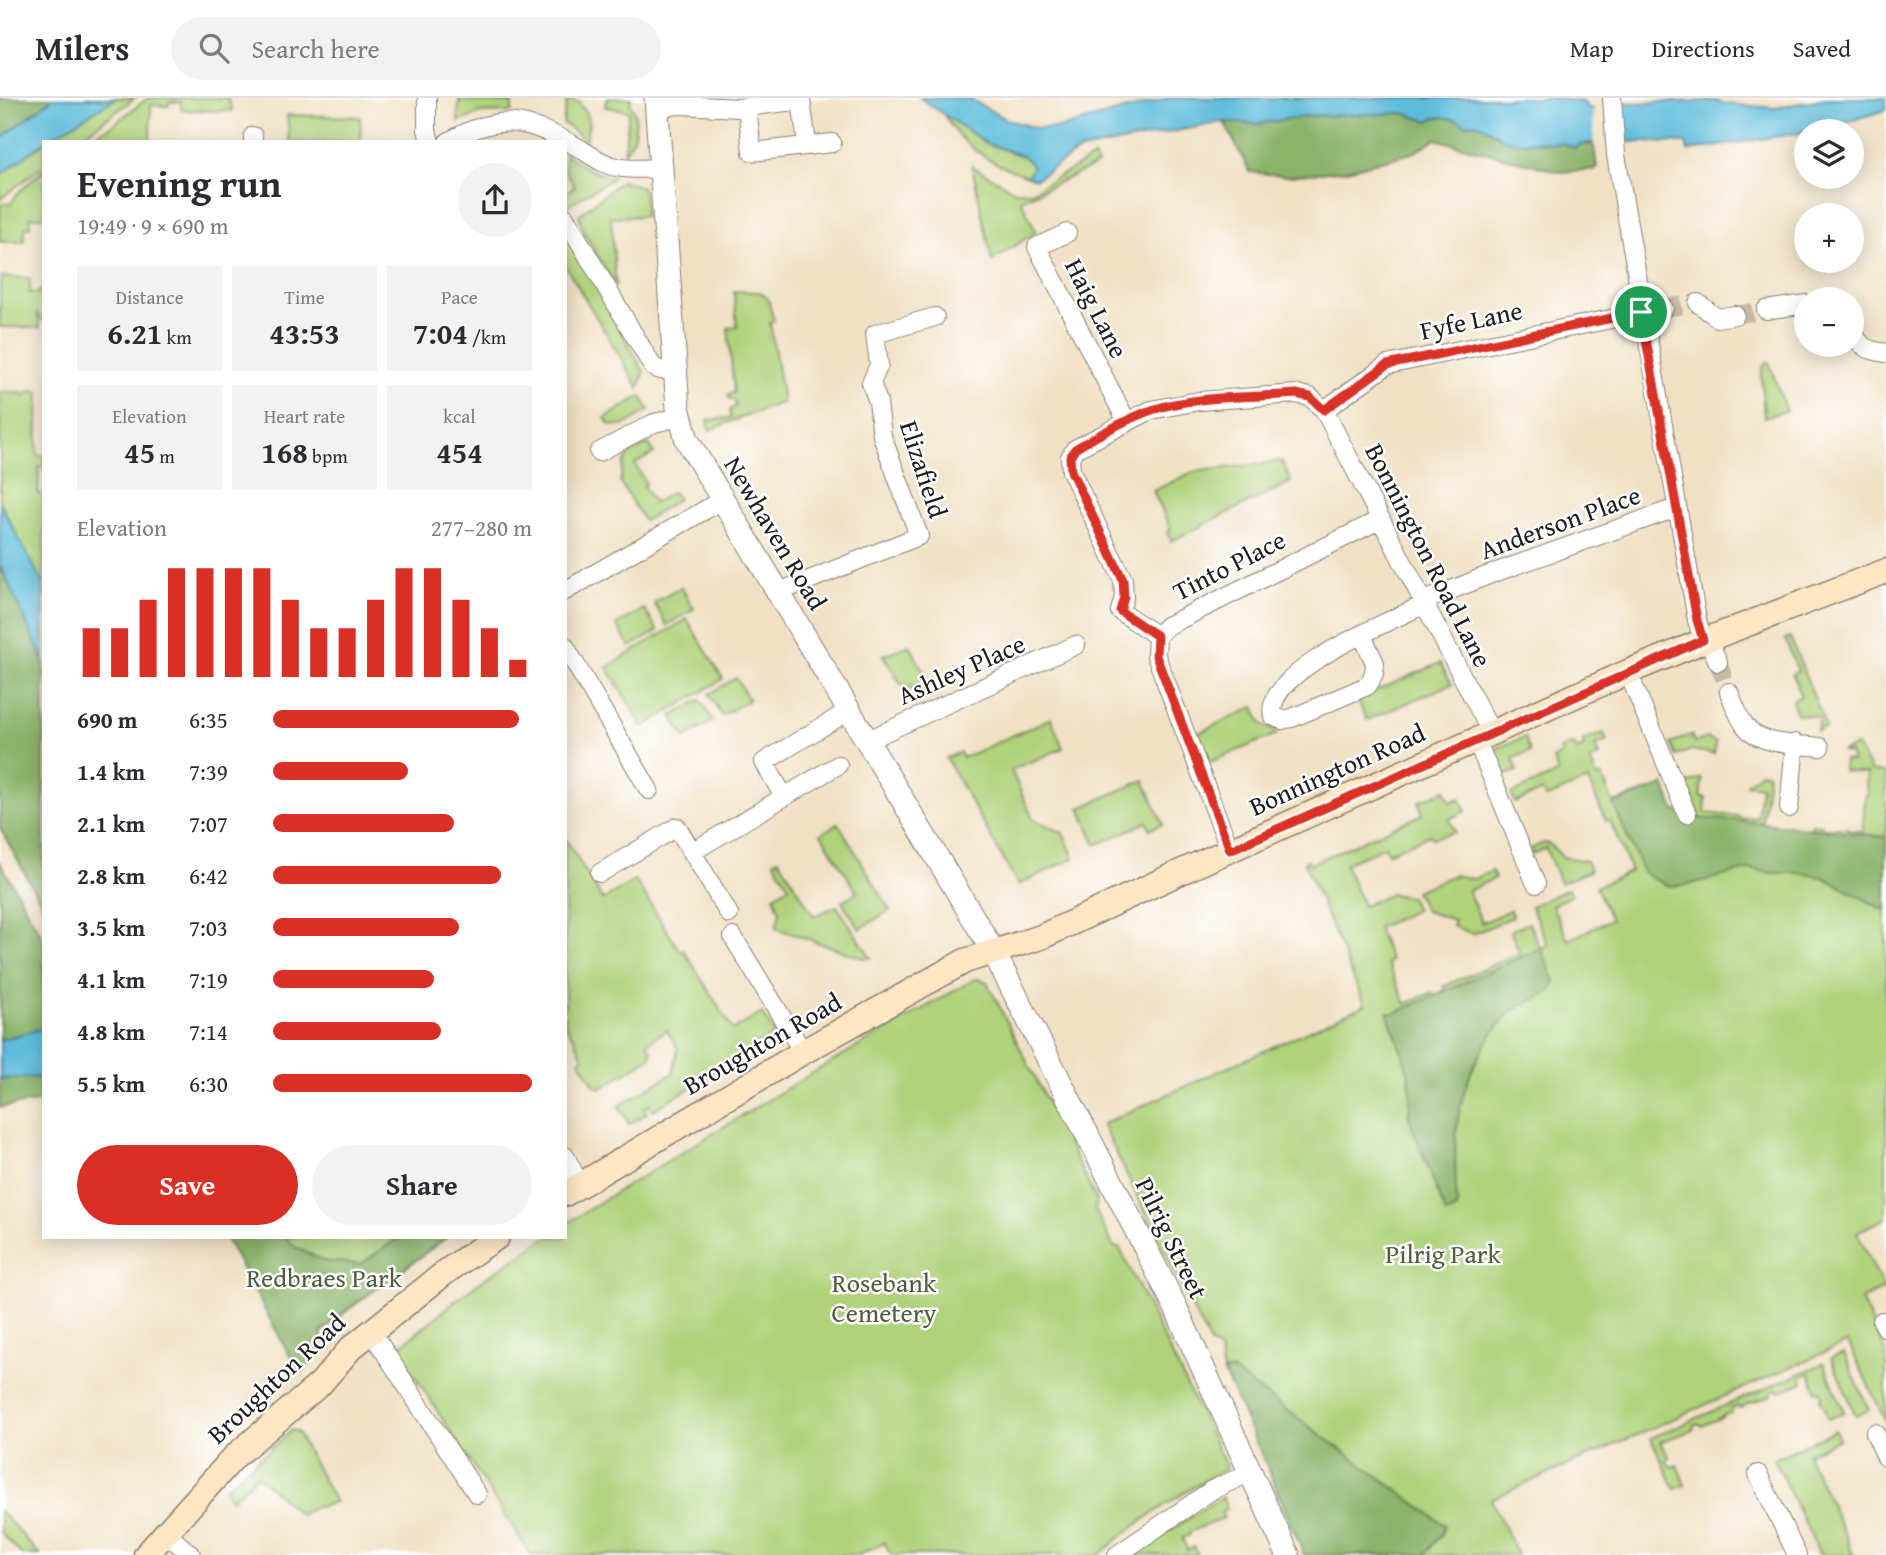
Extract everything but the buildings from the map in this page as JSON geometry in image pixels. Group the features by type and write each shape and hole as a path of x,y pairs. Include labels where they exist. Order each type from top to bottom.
{"main road":[{"name":"Bonnington Road","path":"993,951 1041,937 1628,672 1886,571"},
{"name":"Broughton Road","path":"573,1189 803,1052 965,961 993,951"},
{"name":"Broughton Road","path":"146,1555 217,1474 314,1389 351,1348 447,1271 494,1239"}],"street":[{"path":"427,98 430,140"},
{"name":"Anderson Place","path":"1612,98 1616,155 1676,508 1698,625 1718,662"},
{"path":"656,102 747,107 801,100 807,144"},
{"name":"Newhaven Road","path":"656,102 680,417 691,446 993,951"},
{"path":"747,107 752,152 832,143"},
{"path":"452,140 483,126 513,123 527,124 564,140"},
{"path":"567,142 607,164 631,169 660,168"},
{"path":"567,220 653,367 660,370 676,369"},
{"name":"Haig Lane","path":"1067,233 1037,247 1126,422"},
{"path":"1698,303 1717,318 1735,315"},
{"path":"1766,310 1794,306"},
{"name":"Fyfe Lane","path":"1321,406 1387,365 1664,308"},
{"name":"Elizafield","path":"779,592 919,536 882,436 878,402 871,383 879,365 875,334 935,317"},
{"path":"1864,347 1868,350 1886,353"},
{"path":"1157,636 1120,611 1124,597 1123,580 1071,471 1070,457 1075,449 1151,410 1199,401 1296,394 1310,397 1321,406"},
{"name":"Bonnington Road Lane","path":"1321,406 1424,603 1484,736 1536,884"},
{"path":"599,452 645,427 680,417"},
{"path":"567,590 724,499"},
{"name":"Anderson Place","path":"1362,635 1375,663 1374,673 1367,686 1292,718 1282,720 1273,716 1273,703 1289,680 1321,658 1362,635 1424,603 1490,574 1676,508"},
{"name":"Tinto Place","path":"1230,850 1156,656 1157,636 1167,626 1381,519"},
{"name":"Ashley Place","path":"868,740 1076,645"},
{"path":"567,649 649,790"},
{"path":"1628,672 1687,814"},
{"path":"1729,692 1742,720 1752,733 1769,740 1820,747"},
{"path":"784,797 764,762 850,710"},
{"path":"1789,808 1795,743"},
{"path":"692,852 838,765"},
{"path":"600,873 677,827 729,914"},
{"path":"733,937 803,1052"},
{"name":"Pilrig Street","path":"993,951 1174,1304 1288,1555"},
{"path":"567,1164 573,1189"},
{"path":"371,1331 477,1494"},
{"path":"1875,1433 1886,1457"},
{"path":"1117,1555 1212,1490 1251,1472"},
{"path":"1758,1474 1797,1555"},
{"path":"165,1532 191,1555"}],"green space":[{"path":"0,98 53,98 0,139"},
{"path":"116,98 135,98 77,140 49,140 70,124"},
{"path":"148,98 228,98 232,111 181,110 181,102 169,102 169,106 151,105 150,140 84,140 110,127"},
{"path":"459,98 461,101 512,103 512,112 481,113 458,122"},
{"path":"607,98 631,98 635,129 631,143 624,153 629,111 605,107"},
{"path":"567,100 580,103 585,110 589,122 586,140 563,123"},
{"path":"942,112 986,143 1023,156 1034,166 1028,176 979,153 958,135"},
{"path":"1403,113 1422,119 1438,116 1474,123 1489,128 1499,136 1519,142 1594,145 1597,169 1560,172 1435,139 1415,152 1347,170 1289,176 1250,172 1224,122 1257,124 1307,116"},
{"path":"287,115 360,117 361,140 290,140"},
{"path":"42,144 42,167 0,199 0,175"},
{"path":"567,155 588,169 613,178 567,206 567,191 575,187 567,173"},
{"path":"1094,157 1098,164 1021,200 1036,232 992,261 972,166 1015,191 1031,192"},
{"path":"42,171 42,217 31,217 30,227 25,227 24,242 0,242 0,206 3,203 11,204 20,190"},
{"path":"621,181 640,186 644,193 645,216 611,217 616,286 583,231 579,215"},
{"path":"567,234 644,372 639,388 567,268"},
{"path":"0,277 30,278 30,293 42,289 42,320 37,312 40,328 0,327"},
{"path":"734,291 759,292 768,298 774,321 770,322 783,402 709,430 708,420 731,418 730,410 736,406 735,401 729,398 729,394 734,393 728,328 737,327"},
{"path":"1769,362 1786,411 1764,417 1761,375 1764,364"},
{"path":"30,391 39,392 37,455 42,456 38,494 42,495 42,582 0,503 0,392 23,393 23,398"},
{"path":"641,396 649,410 623,426 610,425 605,418"},
{"path":"649,444 654,453 635,464 646,484 643,486 654,503 673,492 678,499 644,521 620,482 627,457"},
{"path":"1282,461 1291,482 1171,541 1167,532 1171,529 1153,491 1193,472"},
{"path":"0,565 42,657 42,904 0,828"},
{"path":"681,587 694,609 667,625 654,603"},
{"path":"644,609 658,631 630,647 617,625"},
{"path":"687,619 723,679 643,727 607,667"},
{"path":"1790,637 1826,727 1817,731 1819,717 1797,714 1792,700 1801,696 1792,673 1798,671 1785,639"},
{"path":"910,645 928,681 909,689 906,684 902,686 883,655"},
{"path":"1440,663 1452,684 1367,720 1357,699"},
{"path":"736,678 749,700 722,716 709,694"},
{"path":"700,700 713,721 685,738 672,716"},
{"path":"1254,707 1261,723 1277,734 1210,762 1198,733"},
{"path":"1051,718 1063,748 1011,770 1033,819 1063,833 1074,858 1018,885 946,758 960,752 963,758"},
{"name":"Pilrig Park","path":"1604,733 1607,741 1595,746 1599,756 1590,760 1597,778 1602,776 1613,803 1664,785 1674,810 1694,818 1701,818 1687,784 1702,778 1700,797 1706,798 1705,813 1744,819 1757,818 1761,786 1746,784 1761,772 1768,773 1762,823 1811,829 1812,824 1821,825 1823,828 1863,831 1865,798 1868,792 1867,774 1843,771 1844,760 1852,761 1849,753 1841,752 1857,746 1871,771 1886,774 1886,1218 1857,1232 1884,1289 1861,1300 1886,1352 1886,1422 1848,1342 1491,1499 1517,1555 1305,1555 1223,1371 1220,1353 1210,1344 1102,1124 1365,1005 1304,862 1308,860 1310,864 1423,814 1419,801 1445,790 1450,802 1460,798 1466,811 1449,819 1455,832 1432,838 1430,835 1388,853 1385,846 1345,864 1363,906 1391,894 1410,897 1416,910 1377,928 1391,961 1387,963 1406,1004 1432,992 1434,995 1446,990 1444,986 1520,953 1510,931 1529,923 1540,948 1548,945 1531,906 1568,889 1572,895 1552,905 1568,940 1611,920 1596,887 1631,871 1610,820 1606,821 1588,780 1546,798 1542,791 1515,803 1511,794 1558,773 1553,759 1562,755 1560,749 1574,744 1577,750 1584,747 1583,741"},
{"path":"1691,735 1695,743 1707,738 1716,742 1714,754 1691,750 1676,756 1671,743"},
{"path":"1525,737 1530,752 1513,758 1517,771 1504,776 1494,749"},
{"path":"1144,780 1163,824 1150,829 1147,822 1096,845 1080,808"},
{"path":"1664,785 1674,810 1694,818 1886,837 1886,911 1823,877 1799,873 1772,873 1751,869 1686,885 1668,886 1643,872 1613,804"},
{"path":"838,823 890,910 860,929 842,901 857,892 821,834"},
{"path":"567,841 603,900 635,880 680,951 683,949 733,1030 762,1013 775,1034 700,1082 696,1077 692,1079 695,1085 653,1110 649,1105 644,1108 647,1113 629,1124 619,1106 673,1073 678,1048 667,1030 647,1043 652,1051 651,1057 601,1088 595,1086 579,1060 583,1058 567,1027"},
{"path":"1544,843 1549,844 1563,857 1586,861 1590,871 1560,883 1546,848 1532,854 1530,849"},
{"path":"779,859 814,916 837,906 871,958 863,958 776,928 780,912 774,896 789,887 774,861"},
{"path":"0,862 42,936 42,1029 0,1040"},
{"path":"1492,871 1495,878 1468,891 1482,923 1510,910 1513,917 1473,934 1452,926 1454,920 1425,911 1415,891 1454,875 1474,879"},
{"path":"1541,948 1555,981 1552,990 1520,1006 1506,1017 1484,1047 1465,1087 1457,1126 1457,1209 1446,1214 1408,1115 1409,1076 1387,1012 1393,1014"},
{"name":"Rosebank Cemetery","path":"973,980 987,982 1097,1201 1095,1210 1113,1246 1120,1249 1227,1468 1160,1508 1099,1555 891,1555 884,1542 859,1555 531,1555 397,1349 475,1285 544,1239 567,1239 567,1224 597,1204 819,1069"},
{"path":"42,1077 42,1101 0,1107 0,1079"},
{"name":"Redbraes Park","path":"226,1239 287,1239 295,1247 324,1261 361,1264 397,1239 444,1239 344,1312 322,1332 318,1355 300,1374"},
{"name":"Redbraes Park","path":"257,1239 444,1239 322,1332 320,1350"},
{"path":"1844,1353 1869,1410 1856,1416 1831,1358"},
{"path":"1824,1363 1844,1412 1828,1419 1820,1400 1822,1396 1819,1390 1816,1391 1810,1373 1801,1377 1803,1382 1780,1392 1772,1391 1771,1396 1742,1408 1732,1408 1731,1413 1702,1426 1699,1423 1694,1425 1693,1430 1660,1442 1670,1458 1666,1460 1668,1464 1673,1467 1677,1465 1685,1485 1675,1489 1651,1438"},
{"path":"1223,1371 1233,1371 1445,1525 1442,1534 1425,1555 1304,1555"},
{"path":"292,1430 297,1432 335,1502 317,1506 300,1515 257,1475 232,1499 226,1494 225,1488"},
{"path":"1835,1430 1839,1439 1807,1454 1854,1555 1820,1555 1774,1459"},
{"path":"1222,1497 1227,1509 1221,1512 1224,1518 1189,1532 1190,1535 1182,1538 1187,1550 1195,1547 1198,1555 1136,1555 1135,1553"},
{"path":"0,1511 40,1555 22,1555 0,1532"}],"water":[{"path":"53,98 116,98 47,140 42,140 42,144 0,175 0,139"},
{"path":"920,98 968,98 1006,119 1035,128 1059,128 1168,98 1555,98 1583,102 1588,108 1608,110 1624,106 1625,103 1717,101 1775,108 1826,98 1886,98 1886,110 1856,119 1794,119 1794,134 1688,151 1686,143 1603,141 1578,145 1576,148 1560,143 1514,142 1480,125 1465,124 1447,118 1429,121 1403,113 1307,116 1257,124 1222,122 1081,150 1035,179 1028,176 1033,166 1023,156 986,143"},
{"path":"0,503 42,582 42,657 0,565"},
{"path":"42,1029 42,1077 0,1079 0,1040"}],"pier":[{"path":"1625,99 1626,144 1630,146 1594,146 1593,105 1608,107"}],"tunnel":[{"path":"1664,308 1698,303"},
{"path":"1735,315 1766,310"},
{"path":"1718,662 1729,692"}],"route":[{"path":"1641,312 1697,620 1703,640 1230,850 1156,656 1157,636 1120,611 1124,597 1123,580 1071,471 1070,457 1075,449 1151,410 1199,401 1296,394 1310,397 1324,410 1387,365 1641,312"}]}
